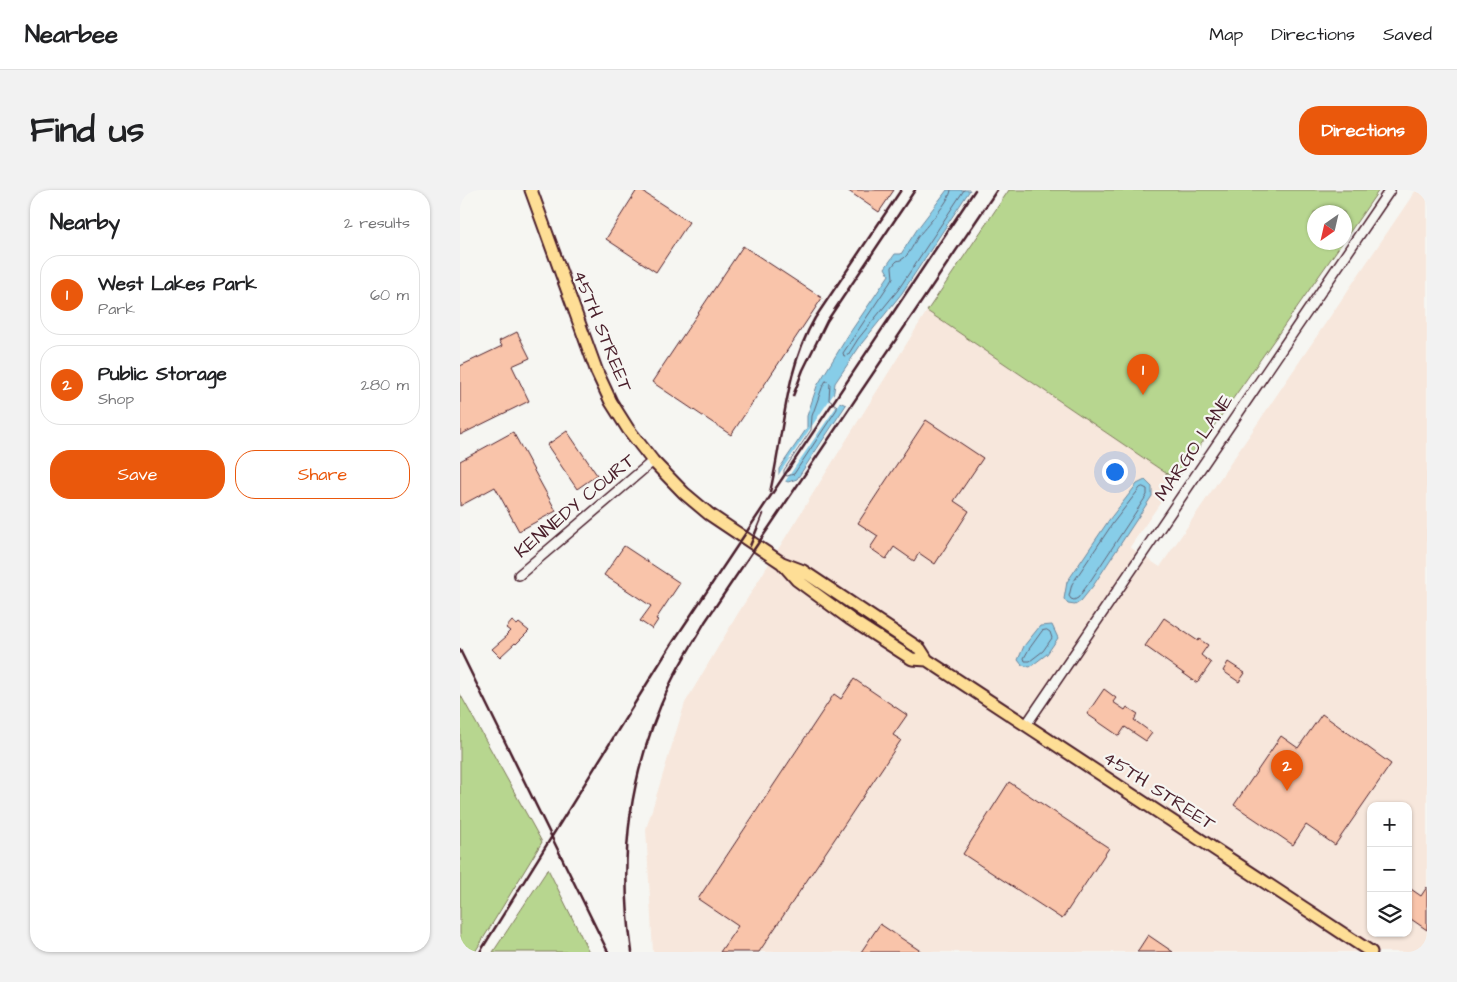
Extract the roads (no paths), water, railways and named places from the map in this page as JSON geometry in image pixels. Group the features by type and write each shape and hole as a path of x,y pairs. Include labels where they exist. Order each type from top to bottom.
{"main road":[{"name":"45TH STREET","path":"531,190 597,372 611,402 628,429 653,462 684,493 709,514 782,563 803,571 920,649 927,660 1371,952"}],"street":[{"name":"MARGO LANE","path":"1026,725 1390,190"},
{"name":"KENNEDY COURT","path":"519,575 653,462"}],"water":[{"path":"947,190 970,190 902,293 862,343 835,383 833,399 846,405 797,479 788,482 779,478 779,469 807,428 807,416 817,386 889,275 885,268 895,254 901,254"},
{"path":"1145,480 1152,487 1152,496 1093,586 1081,601 1075,605 1068,604 1064,599 1067,582 1109,520 1137,484"},
{"path":"1052,625 1058,638 1047,654 1030,667 1022,665 1018,660 1024,646 1040,626"}],"railway":[{"path":"770,492 786,403 797,359 805,338 815,318 901,190"},
{"path":"793,396 803,370 827,321 915,190"},
{"path":"480,952 671,645 975,190"},
{"path":"632,952 626,881 630,814 645,748 671,682 705,622 997,190"},
{"path":"750,546 763,514"},
{"path":"460,650 608,952"}],"place":[{"name":"West Lakes Park","path":"1143,395"},
{"name":"Public Storage","path":"1287,791"}]}
